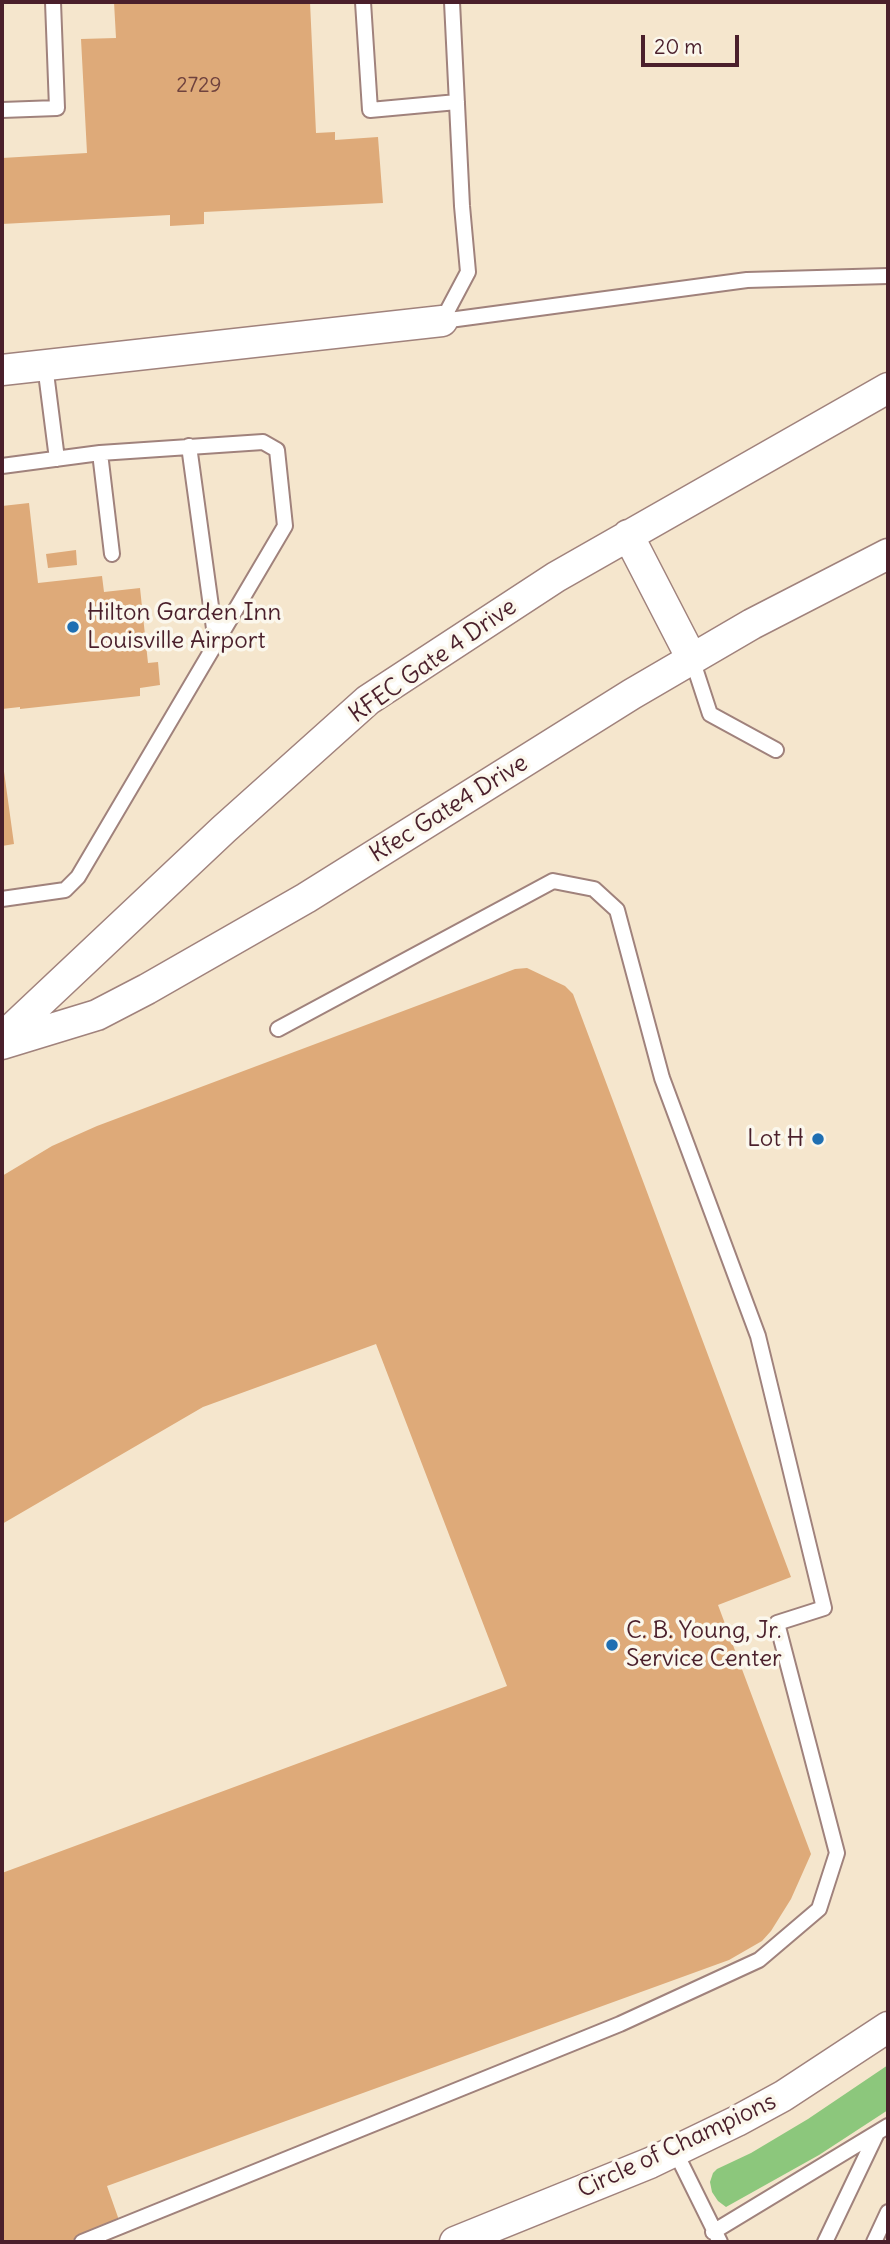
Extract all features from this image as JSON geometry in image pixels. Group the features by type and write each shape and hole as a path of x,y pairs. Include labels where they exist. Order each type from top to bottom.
{"street":[{"path":"2,370 443,321"},
{"name":"KFEC Gate 4 Drive","path":"2,1038 224,829 368,700 556,576 888,388"},
{"path":"628,536 692,659"},
{"name":"Kfec Gate4 Drive","path":"2,1044 97,1015 147,989 306,898 632,694 752,624 888,554"},
{"name":"Circle of Champions","path":"455,2242 521,2217 675,2151 737,2121 783,2096 888,2027"}],"lane":[{"path":"2,110 57,108 53,2"},
{"path":"363,2 370,110 457,102"},
{"path":"443,321 468,272 452,2"},
{"path":"443,321 747,280 888,276"},
{"path":"45,365 57,459"},
{"path":"2,466 100,453 263,442 277,450 285,526 78,877 65,890 2,899"},
{"path":"189,446 216,643"},
{"path":"100,453 112,554"},
{"path":"692,659 710,714 776,750"},
{"path":"82,2242 620,2024 759,1959 819,1909 837,1853 777,1623 824,1608 758,1336 662,1078 617,909 594,889 553,881 278,1029"},
{"path":"675,2151 716,2237 882,2130"},
{"path":"825,2242 882,2130"},
{"path":"874,2242 888,2212"}],"green space":[{"path":"888,2065 888,2110 819,2155 726,2207 718,2201 710,2182 717,2169 751,2153 808,2119"}],"building":[{"path":"114,2 310,2 316,133 335,132 335,140 378,137 383,203 204,212 204,224 170,226 170,215 2,224 2,158 87,153 81,39 116,38"},
{"name":"Hilton Garden Inn Louisville Airport","path":"29,503 38,583 102,576 104,592 140,588 148,663 158,662 160,685 140,688 140,696 2,709 2,506"},
{"path":"76,550 77,565 48,568 46,554"},
{"path":"2,757 14,844 2,846"},
{"name":"C. B. Young, Jr. Service Center","path":"527,968 565,986 573,994 791,1577 718,1605 811,1854 791,1899 771,1931 762,1941 729,1960 107,2186 120,2223 67,2242 2,2242 2,1873 507,1686 376,1344 203,1407 2,1524 2,1176 52,1146 97,1126 515,969"}],"place":[{"name":"Hilton Garden Inn Louisville Airport","path":"73,627"},
{"name":"Lot H","path":"818,1139"},
{"name":"C. B. Young, Jr. Service Center","path":"612,1645"}]}
